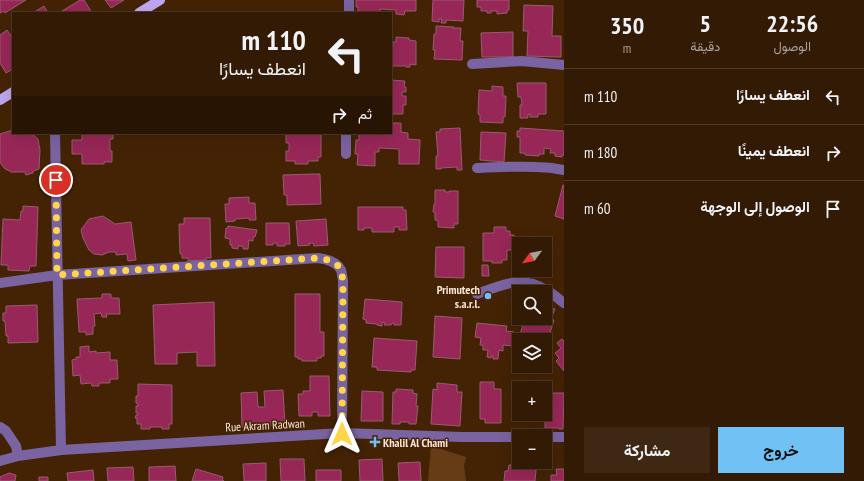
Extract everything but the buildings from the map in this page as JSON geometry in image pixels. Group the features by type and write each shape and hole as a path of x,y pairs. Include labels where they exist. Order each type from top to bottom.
{"main road":[{"path":"141,12 160,0"},
{"path":"0,100 12,93"}],"street":[{"path":"349,0 349,12"},
{"path":"472,64 522,61 564,64"},
{"path":"55,134 61,450"},
{"path":"346,134 346,154"},
{"path":"477,168 516,166 546,167 564,170"},
{"path":"0,283 57,275 318,258 332,262 338,266 343,280 342,434"},
{"path":"477,294 510,283 524,282 535,284 547,290 564,303"},
{"path":"0,427 6,431 16,446 18,456"},
{"name":"Rue Akram Radwan","path":"0,460 61,450 342,434 512,437"},
{"path":"552,437 564,438"}],"shaded area":[{"path":"431,446 466,457 464,466 466,481 428,481"}],"place":[{"name":"Primutech s.a.r.l.","path":"488,296"},
{"name":"Khalil Al Chami","path":"375,442"}],"route":[{"path":"56,180 57,275 318,258 332,262 338,266 343,280 342,434"}]}
